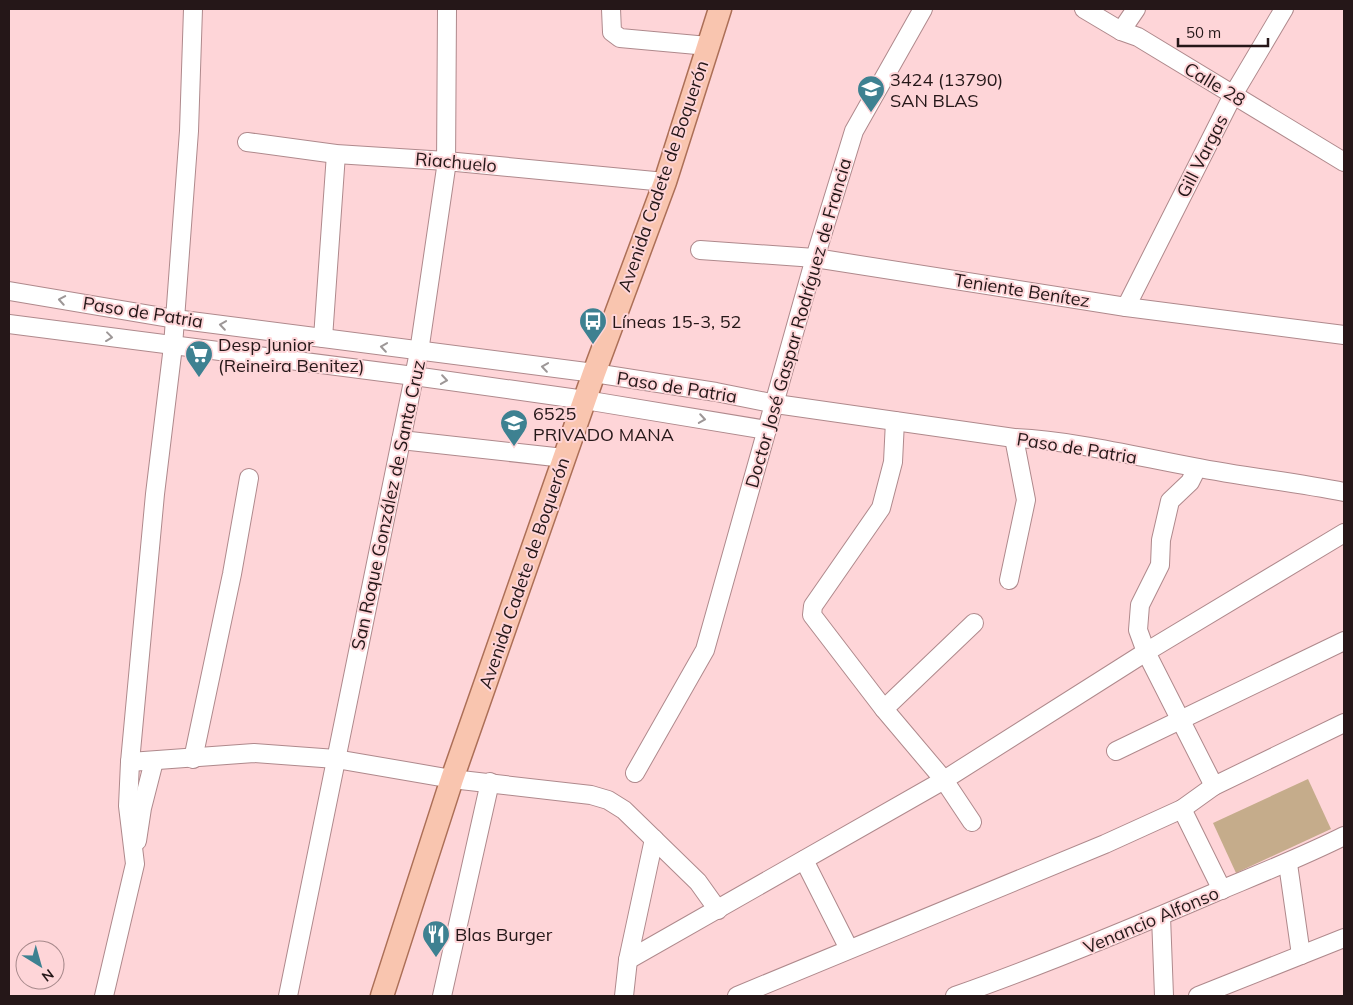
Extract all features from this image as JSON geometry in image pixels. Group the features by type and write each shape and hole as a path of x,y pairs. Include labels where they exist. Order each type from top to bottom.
{"main road":[{"name":"Avenida Cadete de Boquerón","path":"382,996 452,779 594,373 665,182 720,9"}],"street":[{"path":"134,860 128,806 130,762 155,494 173,346 189,131 193,9"},
{"name":"San Roque González de Santa Cruz","path":"288,996 419,352 446,161 447,9"},
{"path":"611,9 612,32 620,38 708,46"},
{"name":"Doctor José Gaspar Rodríguez de Francia","path":"635,773 705,650 776,404 815,258 854,131 923,9"},
{"name":"Calle 28","path":"1084,9 1138,38 1344,162"},
{"path":"1122,31 1136,9"},
{"name":"Gill Vargas","path":"1126,307 1233,96 1284,9"},
{"name":"Riachuelo","path":"247,142 336,154 446,161 665,182"},
{"path":"323,338 336,154"},
{"name":"Teniente Benítez","path":"700,250 815,258 1126,307 1344,335"},
{"name":"Paso de Patria","path":"9,291 175,318 419,352 594,373 716,392 776,404 1014,438 1046,440 1197,468 1344,492"},
{"name":"Paso de Patria","path":"9,324 414,376 585,400 767,430"},
{"path":"896,421 893,462 881,508 811,610 815,621 884,709 944,780 972,822"},
{"path":"1010,580 1026,500 1014,438"},
{"path":"401,440 564,458"},
{"path":"1197,468 1190,482 1170,501 1161,540 1160,565 1140,605 1138,630 1146,652 1214,786"},
{"path":"193,759 232,574 249,478"},
{"path":"628,960 944,780 1146,652 1344,533"},
{"path":"884,709 974,623"},
{"path":"1116,751 1344,641"},
{"path":"736,996 1105,844 1182,809 1214,786 1344,723"},
{"path":"130,762 193,759 254,753 336,759 452,779 575,792 608,800 624,810 698,882 718,910"},
{"path":"104,996 134,860 142,808 154,761"},
{"path":"442,996 490,782"},
{"path":"1182,809 1222,890"},
{"name":"Venancio Alfonso","path":"955,996 1024,972 1162,916 1288,864 1344,836"},
{"path":"624,996 628,960 654,839"},
{"path":"804,860 849,949"},
{"path":"1288,864 1301,955"},
{"path":"1162,916 1164,996"},
{"path":"1198,996 1344,938"}],"shaded area":[{"path":"1308,779 1331,829 1236,873 1213,823"}],"place":[{"name":"3424 (13790) SAN BLAS","path":"871,113"},
{"name":"Líneas 15-3, 52","path":"593,345"},
{"name":"Desp Junior (Reineira Benitez)","path":"199,378"},
{"name":"6525 PRIVADO MANA","path":"514,447"},
{"name":"Blas Burger","path":"436,958"}]}
